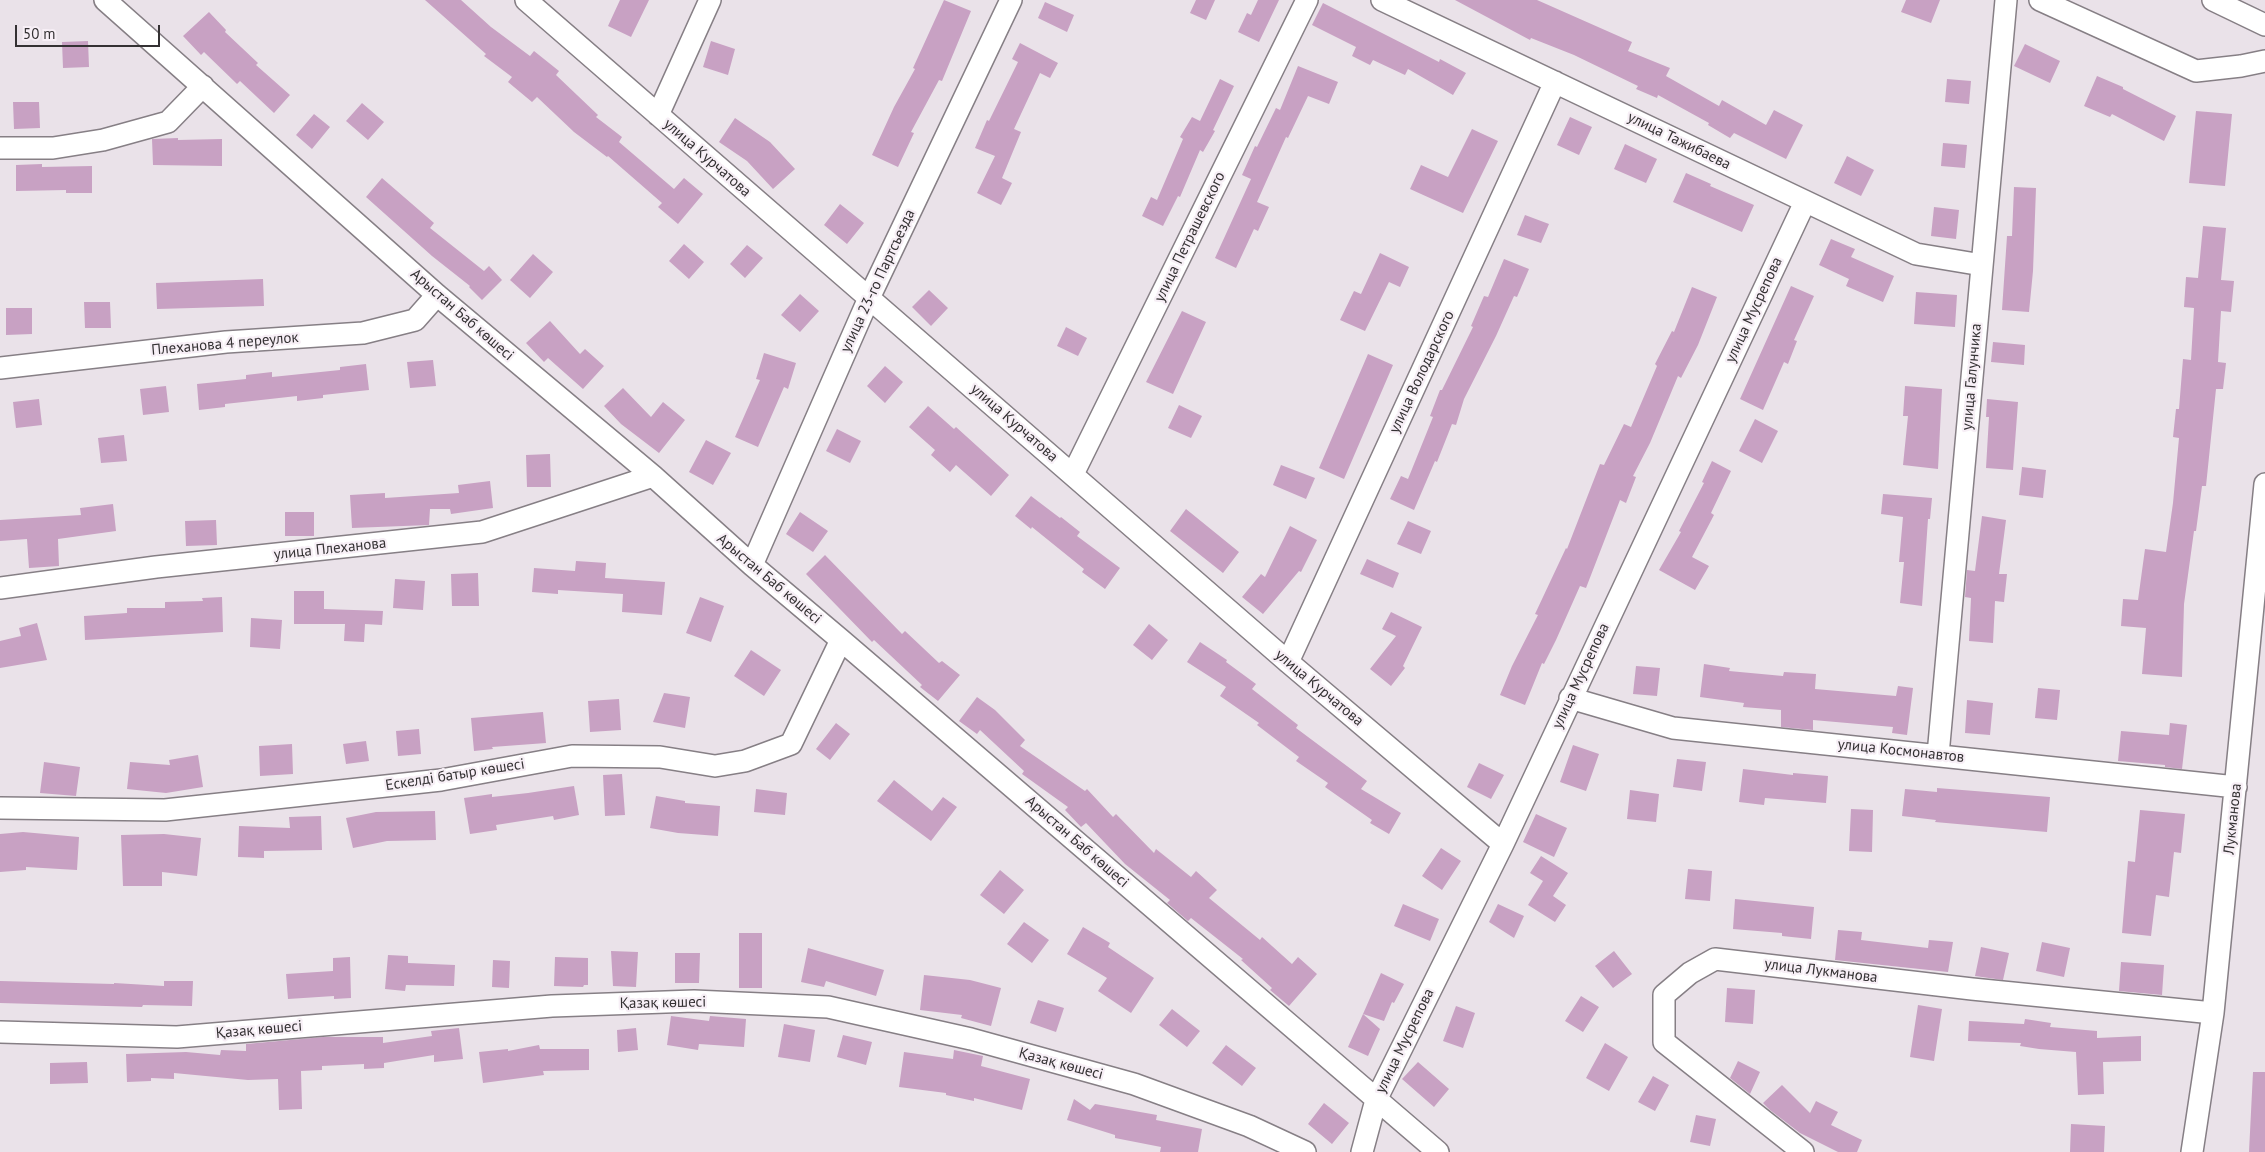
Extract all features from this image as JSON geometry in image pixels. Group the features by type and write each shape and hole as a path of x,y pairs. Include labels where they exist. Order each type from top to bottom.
{"street":[{"name":"Арыстан Баб көшесі","path":"105,0 437,295 653,476 752,566 842,640 1438,1152"},
{"name":"улица Курчатова","path":"526,0 1288,662 1503,844"},
{"path":"658,115 710,0"},
{"name":"улица 23-го Партсъезда","path":"752,566 869,298 1010,0"},
{"name":"улица Петрашевского","path":"1073,474 1307,0"},
{"name":"улица Тажибаева","path":"1382,0 1916,254 1982,265"},
{"name":"улица Галунчика","path":"1938,754 2006,0"},
{"path":"2040,0 2196,71 2241,66 2265,61"},
{"path":"2213,0 2265,25"},
{"name":"улица Володарского","path":"1288,662 1555,82"},
{"path":"0,148 53,148 103,140 168,122 203,86"},
{"name":"улица Мусрепова","path":"1362,1152 1376,1100 1503,844 1570,698 1805,202"},
{"name":"Плеханова 4 переулок","path":"0,368 226,342 362,333 416,320 437,295"},
{"name":"улица Плеханова","path":"0,588 156,567 482,532 653,476"},
{"name":"Лукманова","path":"2192,1152 2213,1013 2265,484"},
{"name":"Ескелді батыр көшесі","path":"0,808 165,810 442,780 572,756 660,757 716,766 745,761 791,744 842,640"},
{"name":"улица Космонавтов","path":"1570,698 1673,728 1938,754 2236,787"},
{"name":"улица Лукманова","path":"1803,1152 1664,1042 1664,995 1690,973 1716,959 1972,989 2213,1013"},
{"name":"Қазақ көшесі","path":"0,1032 177,1037 552,1006 694,1001 828,1007 971,1039 1134,1084 1249,1126 1305,1152"}],"building":[{"path":"425,0 461,0 491,27 530,56 534,51 559,71 556,75 598,115 596,117 622,137 619,142 674,189 684,178 703,194 678,224 658,207 662,203 608,156 574,132 537,97 532,102 508,82 512,77 484,56 486,54"},
{"path":"620,0 649,0 631,37 608,26"},
{"path":"944,0 971,11 942,81 939,80 911,132 914,133 898,167 872,155 894,107 915,69 913,68"},
{"path":"1196,0 1215,0 1206,20 1190,13"},
{"path":"1258,0 1279,0 1259,42 1238,32 1247,13 1251,15"},
{"path":"1455,0 1537,0 1632,42 1628,51 1670,68 1666,76 1719,106 1722,100 1766,125 1774,110 1803,125 1786,159 1734,133 1730,138 1708,125 1709,123 1658,95 1657,98 1636,89 1638,86 1574,55 1531,38 1530,40"},
{"path":"1906,0 1940,0 1931,23 1901,12"},
{"path":"1045,2 1074,15 1067,32 1038,18"},
{"path":"1323,3 1439,62 1440,59 1466,73 1453,95 1408,69 1405,75 1373,60 1370,65 1352,56 1356,47 1312,25"},
{"path":"209,12 226,30 225,32 258,63 256,65 290,95 274,113 240,81 237,84 204,52 201,55 183,36"},
{"path":"88,41 89,67 63,68 62,42"},
{"path":"711,41 735,49 728,75 703,67"},
{"path":"1020,43 1058,63 1050,78 1040,73 1014,129 1021,132 1002,178 1012,183 1001,205 977,193 995,156 975,148 987,120 989,121 1018,62 1012,59"},
{"path":"2025,44 2060,61 2050,83 2014,66"},
{"path":"1298,66 1338,82 1329,104 1308,96 1288,138 1286,137 1257,202 1269,207 1258,231 1254,229 1236,268 1215,258 1251,179 1242,175 1255,146 1257,147 1276,108 1280,110"},
{"path":"2097,76 2123,87 2123,89 2176,116 2164,141 2112,114 2110,117 2084,106"},
{"path":"1220,79 1234,86 1213,130 1215,131 1203,152 1200,150 1180,197 1178,196 1163,226 1142,216 1151,197 1157,200 1183,139 1180,137 1192,117 1200,121"},
{"path":"1947,79 1971,81 1969,104 1945,102"},
{"path":"13,102 39,102 40,128 14,129"},
{"path":"362,103 384,122 368,140 346,121"},
{"path":"2196,111 2232,114 2225,186 2189,183"},
{"path":"314,114 330,127 312,149 296,135"},
{"path":"1570,117 1592,127 1579,155 1557,145"},
{"path":"735,118 770,142 795,169 773,189 747,161 719,142"},
{"path":"1472,129 1498,141 1463,213 1410,189 1421,165 1448,177"},
{"path":"178,138 178,140 222,139 222,166 153,165 152,139"},
{"path":"1943,143 1967,145 1965,168 1941,166"},
{"path":"1625,144 1657,159 1646,183 1614,169"},
{"path":"1847,156 1874,170 1861,196 1834,183"},
{"path":"42,164 42,167 92,166 92,193 66,193 66,190 16,191 16,165"},
{"path":"1686,173 1711,184 1710,186 1754,205 1742,232 1673,202"},
{"path":"382,178 434,223 430,228 484,271 489,266 502,280 482,300 470,286 432,256 366,197"},
{"path":"2014,187 2036,188 2033,271 2029,312 2002,310 2007,236 2012,236"},
{"path":"840,204 864,223 847,244 824,225"},
{"path":"1934,207 1959,210 1956,239 1931,236"},
{"path":"1525,215 1549,224 1541,243 1517,235"},
{"path":"2203,226 2226,228 2221,280 2234,281 2231,312 2221,311 2218,362 2226,363 2223,389 2216,389 2206,486 2202,486 2196,531 2194,531 2184,604 2182,677 2142,674 2146,628 2121,626 2123,599 2138,600 2145,549 2166,552 2179,438 2173,437 2176,409 2179,409 2183,359 2191,360 2194,308 2184,307 2186,277 2198,278"},
{"path":"1831,239 1855,249 1851,257 1894,276 1883,302 1846,286 1849,279 1819,265"},
{"path":"684,244 704,262 689,279 669,261"},
{"path":"747,245 763,258 745,278 730,264"},
{"path":"1380,253 1409,267 1400,287 1389,282 1365,331 1340,320 1354,291 1361,294"},
{"path":"533,254 553,272 530,298 510,280"},
{"path":"1504,259 1529,269 1517,297 1514,296 1464,399 1456,425 1452,424 1437,462 1435,461 1414,510 1390,499 1401,476 1408,479 1433,417 1430,416 1440,390 1442,390 1473,327 1471,326 1484,296 1488,297"},
{"path":"263,279 264,306 157,309 156,283"},
{"path":"1791,286 1814,296 1794,340 1797,341 1788,364 1784,362 1763,410 1740,399"},
{"path":"1692,287 1717,297 1698,345 1681,378 1678,376 1650,443 1633,476 1636,477 1626,503 1620,500 1586,588 1580,586 1556,640 1544,664 1542,663 1525,705 1500,695 1512,666 1538,615 1535,614 1567,549 1600,464 1604,465 1624,424 1631,427 1657,366 1655,364 1672,331 1674,332"},
{"path":"929,290 948,308 931,326 912,307"},
{"path":"1916,292 1957,295 1955,327 1914,324"},
{"path":"800,294 819,311 800,332 781,315"},
{"path":"84,302 110,302 111,328 85,328"},
{"path":"6,308 32,308 32,334 6,335"},
{"path":"1182,311 1206,322 1173,394 1146,382"},
{"path":"550,321 580,354 585,349 604,366 583,389 548,358 544,362 526,343"},
{"path":"1066,327 1087,338 1078,356 1057,346"},
{"path":"1993,342 2025,345 2024,365 1991,362"},
{"path":"764,353 796,363 788,389 784,387 758,447 735,437 760,380 756,379"},
{"path":"1368,354 1393,365 1344,479 1319,468"},
{"path":"433,360 436,386 410,388 407,362"},
{"path":"366,364 369,390 323,395 323,398 297,401 297,396 225,404 225,407 199,410 197,384 246,379 246,375 272,372 272,377 340,370 340,367"},
{"path":"885,366 903,382 885,403 867,386"},
{"path":"166,386 169,412 143,415 140,389"},
{"path":"1905,386 1942,389 1938,469 1903,465 1908,416 1903,416"},
{"path":"623,388 651,417 663,402 685,420 659,453 621,424 604,406"},
{"path":"39,399 42,425 16,428 13,402"},
{"path":"1987,399 2018,402 2013,470 1986,468 1989,417 1986,417"},
{"path":"1179,405 1202,416 1191,438 1168,428"},
{"path":"928,406 954,429 956,427 1009,475 991,496 956,465 950,472 931,455 935,450 909,427"},
{"path":"1755,419 1778,431 1762,463 1739,451"},
{"path":"837,429 861,441 850,463 826,451"},
{"path":"124,435 127,461 101,463 98,438"},
{"path":"706,440 731,453 713,485 689,472"},
{"path":"550,454 551,487 527,487 526,455"},
{"path":"1712,461 1731,471 1711,513 1714,515 1692,557 1709,566 1695,590 1659,570 1681,532 1679,531 1704,483 1702,482"},
{"path":"1281,465 1315,478 1306,499 1273,485"},
{"path":"2022,467 2046,470 2043,498 2019,495"},
{"path":"490,481 493,508 451,514 450,509 430,509 429,525 352,528 350,495 385,493 385,498 459,493 458,485"},
{"path":"1883,494 1932,498 1930,519 1928,519 1922,606 1900,603 1904,562 1899,562 1903,517 1881,514"},
{"path":"1031,496 1080,532 1077,536 1120,568 1105,589 1082,572 1084,569 1032,527 1031,529 1015,516"},
{"path":"113,504 116,531 58,539 59,566 29,568 27,539 0,541 0,520 81,515 80,508"},
{"path":"1186,509 1239,552 1223,573 1170,531"},
{"path":"285,512 314,512 314,536 285,536"},
{"path":"800,512 828,531 813,552 786,534"},
{"path":"1982,516 2006,520 1999,574 2007,574 2004,602 1995,601 1993,643 1969,641 1971,598 1965,597 1967,570 1975,571"},
{"path":"216,520 217,545 186,546 185,521"},
{"path":"1408,521 1431,531 1421,554 1397,544"},
{"path":"1290,526 1317,540 1301,572 1299,571 1263,614 1242,597 1261,574 1265,577"},
{"path":"825,555 902,634 905,631 939,663 942,661 960,675 938,701 920,687 922,685 874,640 872,642 806,574"},
{"path":"1367,559 1399,573 1393,588 1360,574"},
{"path":"576,561 606,563 605,578 665,582 662,615 622,612 623,594 558,590 558,594 532,592 534,568 575,571"},
{"path":"478,573 479,606 452,606 451,574"},
{"path":"395,579 425,581 423,610 393,608"},
{"path":"294,591 324,591 324,609 383,611 382,625 365,624 364,642 344,641 345,624 294,624"},
{"path":"222,597 223,632 85,640 84,616 127,613 127,608 165,608 165,602 203,601 202,598"},
{"path":"700,597 724,606 711,642 686,633"},
{"path":"1391,612 1422,627 1403,666 1405,668 1391,686 1370,669 1396,636 1382,629"},
{"path":"251,618 282,620 280,649 250,647"},
{"path":"37,623 47,660 0,668 0,641 21,636 19,628"},
{"path":"1149,624 1168,640 1152,660 1133,645"},
{"path":"1200,642 1227,660 1226,662 1256,684 1252,689 1298,725 1296,728 1367,781 1361,789 1401,813 1389,834 1370,823 1372,820 1325,787 1328,783 1296,761 1299,757 1257,725 1259,723 1220,696 1226,687 1187,662"},
{"path":"751,650 781,670 764,696 734,676"},
{"path":"1704,664 1730,668 1729,671 1783,676 1784,672 1816,674 1815,689 1896,696 1898,686 1913,688 1907,735 1892,733 1893,727 1813,720 1813,730 1781,727 1781,710 1743,707 1744,703 1700,697"},
{"path":"1636,666 1660,668 1657,696 1633,694"},
{"path":"2038,688 2060,690 2057,720 2035,718"},
{"path":"664,693 690,697 685,728 653,722"},
{"path":"977,697 995,710 1025,740 1020,746 1085,791 1087,789 1113,817 1116,814 1154,853 1156,849 1191,877 1196,871 1217,890 1209,898 1260,940 1262,937 1292,964 1298,957 1317,974 1289,1006 1270,990 1272,988 1241,960 1243,959 1191,918 1188,921 1167,903 1170,900 1125,864 1086,823 1081,827 1065,810 1068,807 1022,774 1024,771 980,730 977,734 959,721"},
{"path":"619,699 621,730 590,732 588,701"},
{"path":"1967,700 1993,703 1990,735 1965,733"},
{"path":"543,712 546,743 492,747 493,749 474,751 471,718"},
{"path":"836,723 850,734 830,760 816,749"},
{"path":"2170,723 2187,725 2182,769 2165,767 2165,765 2118,761 2121,731 2169,735"},
{"path":"419,729 421,754 398,756 396,731"},
{"path":"366,741 369,761 346,764 343,744"},
{"path":"292,744 293,774 260,776 259,746"},
{"path":"1573,745 1599,754 1586,791 1560,782"},
{"path":"198,755 203,787 166,793 127,789 130,762 170,765 169,760"},
{"path":"1677,759 1706,762 1702,791 1673,787"},
{"path":"44,762 80,767 76,796 40,793"},
{"path":"1479,763 1504,775 1491,799 1467,787"},
{"path":"1743,769 1793,775 1793,773 1828,776 1826,803 1765,798 1764,805 1739,802"},
{"path":"622,774 625,815 605,816 603,775"},
{"path":"894,780 932,811 943,797 957,807 931,841 877,801"},
{"path":"574,786 579,815 554,820 553,816 496,825 497,830 470,834 464,798 492,794 492,797"},
{"path":"1937,788 2050,797 2047,832 1935,822 1936,820 1902,816 1905,789 1937,792"},
{"path":"756,789 787,793 785,815 754,812"},
{"path":"1630,790 1659,794 1656,822 1627,819"},
{"path":"656,796 685,801 685,803 720,806 718,836 678,833 650,828"},
{"path":"1851,809 1873,810 1872,852 1849,851"},
{"path":"2140,810 2185,814 2181,853 2174,852 2169,897 2156,895 2151,936 2122,933 2128,861 2135,862"},
{"path":"435,811 436,840 387,841 353,848 346,818 376,812"},
{"path":"1536,814 1567,828 1554,857 1523,842"},
{"path":"321,816 322,850 264,851 264,858 238,857 239,826 290,828 289,817"},
{"path":"23,832 79,837 77,870 26,867 26,870 0,872 0,834"},
{"path":"164,834 201,838 197,876 162,872 162,886 123,886 121,835"},
{"path":"1441,848 1461,861 1442,890 1422,876"},
{"path":"1541,856 1568,873 1553,896 1566,905 1555,922 1528,905 1543,881 1530,873"},
{"path":"1688,869 1712,871 1710,901 1685,899"},
{"path":"1000,870 1024,890 1004,914 980,895"},
{"path":"1735,899 1814,907 1811,939 1782,936 1782,933 1733,929"},
{"path":"1403,904 1439,919 1430,941 1394,926"},
{"path":"1498,904 1524,916 1514,938 1489,922"},
{"path":"1024,922 1049,940 1032,963 1007,944"},
{"path":"1083,927 1110,943 1108,947 1154,978 1131,1013 1098,991 1107,978 1067,954"},
{"path":"1838,930 1862,932 1861,940 1928,948 1929,940 1953,942 1948,972 1835,960"},
{"path":"739,933 762,933 762,988 739,988"},
{"path":"2042,942 2070,948 2064,977 2036,971"},
{"path":"1981,947 2009,953 2003,980 1975,976"},
{"path":"808,948 884,970 876,996 826,981 824,987 801,982"},
{"path":"611,951 638,952 636,987 613,986"},
{"path":"1614,951 1632,974 1613,988 1595,966"},
{"path":"675,953 700,953 699,983 675,983"},
{"path":"388,955 408,956 408,963 455,965 454,986 406,985 405,991 385,989"},
{"path":"350,957 351,998 334,999 334,996 288,999 286,974 333,971 333,958"},
{"path":"555,957 588,958 588,985 583,987 554,986"},
{"path":"493,960 510,961 509,988 492,987"},
{"path":"2121,962 2164,965 2162,995 2119,991"},
{"path":"1381,973 1404,984 1394,1003 1392,1002 1384,1021 1363,1014"},
{"path":"924,975 970,980 1001,988 991,1026 961,1018 962,1015 920,1010"},
{"path":"0,981 164,986 164,981 193,981 192,1006 143,1005 142,1007 0,1003"},
{"path":"1727,988 1755,990 1753,1024 1725,1022"},
{"path":"1581,996 1599,1007 1583,1032 1565,1021"},
{"path":"1038,1000 1064,1008 1056,1032 1030,1023"},
{"path":"1918,1005 1942,1009 1934,1061 1910,1057"},
{"path":"1456,1006 1475,1013 1463,1048 1443,1041"},
{"path":"1172,1009 1200,1031 1187,1047 1159,1025"},
{"path":"1363,1014 1380,1029 1368,1056 1348,1047"},
{"path":"671,1016 709,1021 710,1016 746,1019 744,1047 699,1044 698,1050 667,1045"},
{"path":"2025,1019 2051,1023 2050,1027 2097,1031 2097,1038 2141,1036 2141,1061 2103,1062 2104,1094 2078,1095 2076,1052 2020,1046 2021,1043 1968,1041 1969,1021 2024,1024"},
{"path":"784,1024 815,1030 810,1062 778,1057"},
{"path":"459,1028 463,1059 434,1062 434,1055 384,1063 384,1068 364,1069 364,1064 322,1066 322,1070 301,1071 302,1109 279,1110 278,1079 248,1080 174,1073 174,1079 151,1078 151,1081 127,1082 126,1054 186,1052 220,1055 221,1050 246,1051 246,1044 323,1037 383,1037 383,1043 432,1036 431,1031"},
{"path":"636,1028 638,1050 618,1052 617,1030"},
{"path":"843,1035 872,1042 866,1065 837,1057"},
{"path":"1605,1043 1628,1057 1609,1091 1586,1078"},
{"path":"539,1045 540,1049 589,1049 589,1070 543,1071 544,1075 483,1083 479,1052 508,1049 508,1051"},
{"path":"1226,1045 1256,1068 1242,1086 1212,1063"},
{"path":"954,1050 983,1056 981,1066 1030,1079 1022,1110 974,1098 974,1101 946,1095 946,1093 899,1087 904,1052 953,1059"},
{"path":"1738,1061 1760,1072 1750,1094 1730,1078"},
{"path":"87,1062 88,1083 50,1084 50,1063"},
{"path":"1418,1062 1449,1089 1434,1107 1402,1079"},
{"path":"2253,1072 2265,1072 2265,1152 2249,1152"},
{"path":"1653,1076 1669,1085 1655,1111 1638,1102"},
{"path":"1782,1085 1810,1113 1816,1101 1838,1112 1831,1125 1862,1140 1857,1152 1838,1152 1800,1133 1770,1110 1763,1103"},
{"path":"1074,1099 1090,1110 1095,1104 1157,1115 1156,1120 1202,1129 1198,1152 1160,1152 1161,1147 1115,1138 1115,1135 1067,1120"},
{"path":"1324,1103 1349,1123 1332,1144 1308,1124"},
{"path":"1696,1115 1716,1119 1710,1146 1690,1142"},
{"path":"2071,1124 2105,1126 2104,1152 2070,1152"}]}
